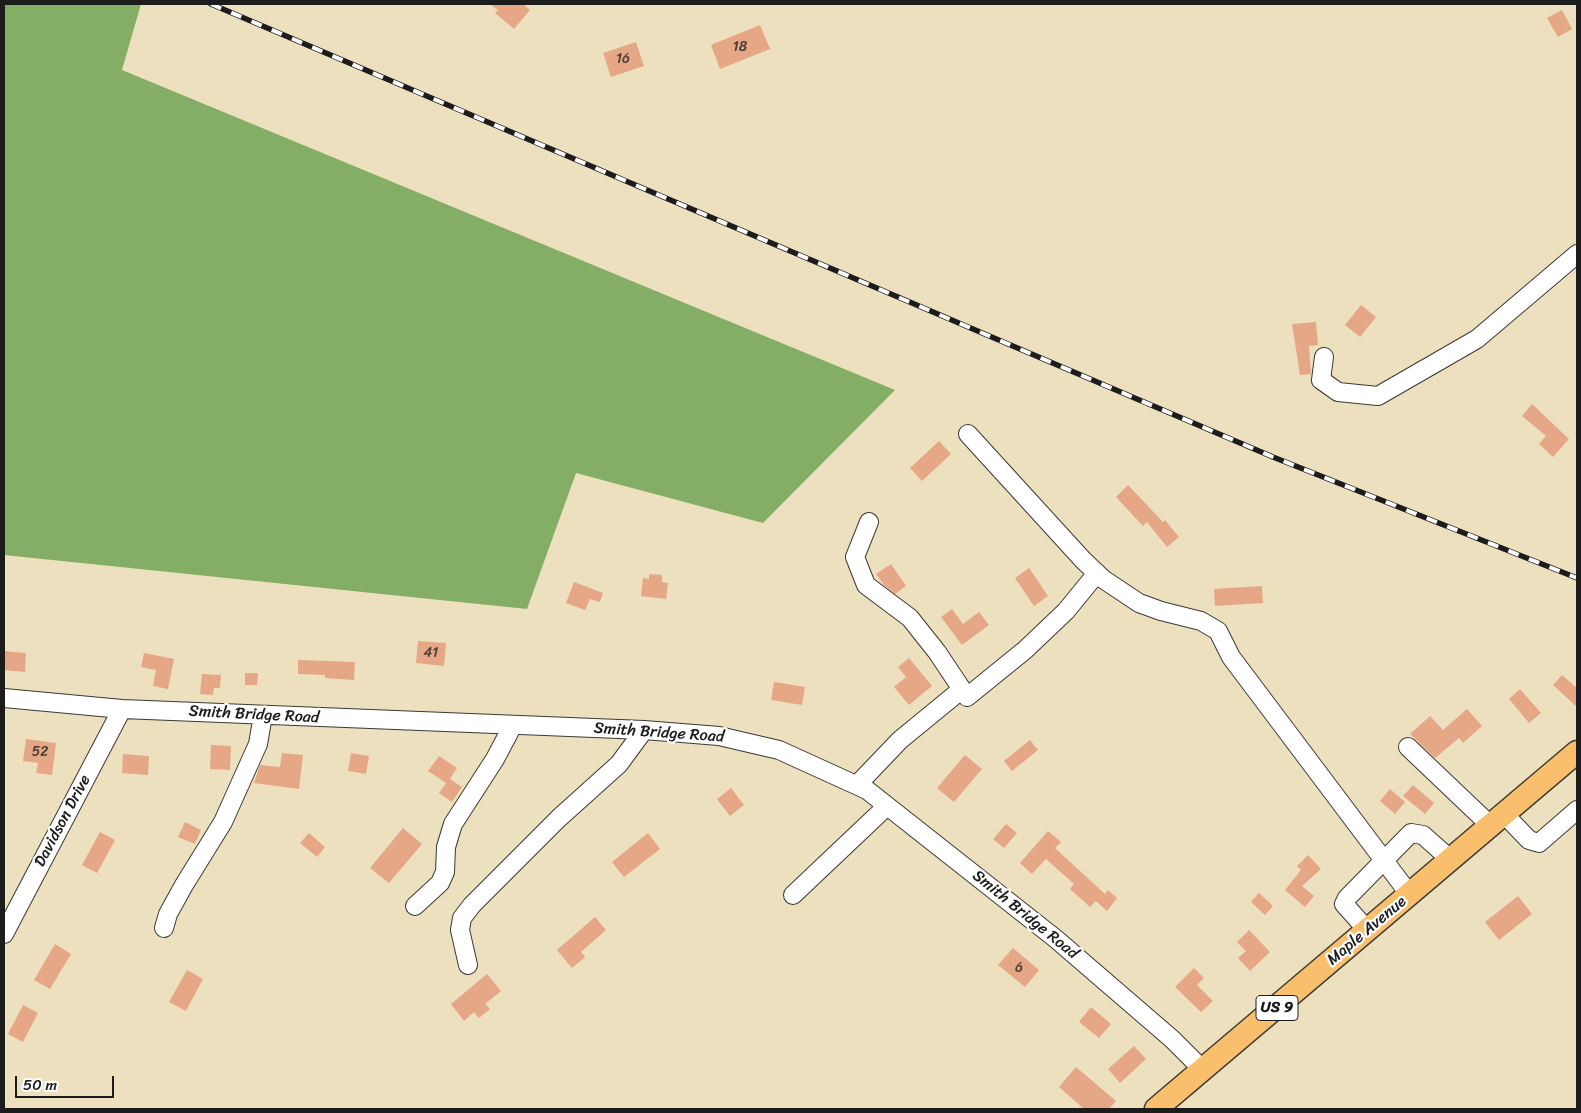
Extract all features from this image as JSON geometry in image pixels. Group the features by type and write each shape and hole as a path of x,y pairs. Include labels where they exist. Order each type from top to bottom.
{"main road":[{"name":"Maple Avenue","path":"1156,1109 1577,752"}],"street":[{"path":"1324,357 1321,380 1338,392 1378,396 1477,339 1577,254"},
{"path":"968,434 1097,573 1139,603 1161,611 1201,620 1218,631 1231,657 1315,766 1410,895"},
{"path":"868,522 855,557 866,584 910,618 937,652 967,697 1025,650 1066,611 1097,573"},
{"path":"857,785 900,740 961,690"},
{"name":"Smith Bridge Road","path":"4,698 122,709 644,730 719,736 779,750 857,785 887,806 1056,939 1172,1039 1203,1070"},
{"name":"Davidson Drive","path":"4,934 122,709"},
{"path":"164,928 168,914 180,892 223,822 258,744 263,715"},
{"path":"414,906 440,883 445,872 446,847 453,824 495,759 513,725"},
{"path":"468,964 460,930 462,918 467,911 559,818 619,764 644,730"},
{"path":"1408,747 1497,820 1529,840 1539,843 1577,810"},
{"path":"793,895 887,806"},
{"path":"1368,931 1344,904 1347,898 1411,833 1423,835 1451,860"}],"green space":[{"path":"4,4 141,4 122,70 895,390 763,523 576,473 527,609 4,555"}],"building":[{"path":"490,4 523,4 530,10 514,29 495,13 498,10"},
{"path":"1562,10 1572,29 1558,37 1547,18"},
{"path":"760,25 770,49 720,69 711,45"},
{"path":"636,42 644,66 611,77 603,53"},
{"path":"1361,305 1376,317 1360,337 1345,325"},
{"path":"1316,322 1318,345 1309,346 1311,374 1300,375 1292,324"},
{"path":"1532,404 1569,439 1553,457 1539,444 1546,436 1522,416"},
{"path":"939,441 951,454 922,481 910,468"},
{"path":"1128,485 1163,522 1165,520 1179,537 1167,547 1147,522 1143,526 1116,497"},
{"path":"891,564 906,586 895,594 884,585 876,574"},
{"path":"1029,568 1048,596 1034,606 1015,578"},
{"path":"649,574 662,575 662,582 668,583 666,599 641,596 643,578 649,579"},
{"path":"574,582 603,593 600,602 590,599 585,610 566,603"},
{"path":"1262,586 1263,603 1215,606 1214,589"},
{"path":"952,609 963,624 979,612 989,625 962,645 941,617"},
{"path":"418,641 446,643 444,666 416,663"},
{"path":"4,651 26,653 25,672 4,670"},
{"path":"144,653 174,659 168,689 153,686 156,670 141,667"},
{"path":"909,658 932,686 909,705 894,687 906,677 898,667"},
{"path":"298,660 355,662 354,680 325,678 325,675 298,674"},
{"path":"245,673 258,673 257,685 245,685"},
{"path":"202,674 221,675 220,688 214,688 213,695 200,694"},
{"path":"1562,675 1577,688 1577,707 1553,685"},
{"path":"774,682 805,687 802,705 771,700"},
{"path":"1520,689 1541,713 1529,723 1509,699"},
{"path":"1467,709 1482,726 1463,743 1459,738 1435,758 1410,734 1430,716 1443,730"},
{"path":"26,739 56,743 52,775 36,773 38,763 23,761"},
{"path":"1030,740 1038,750 1012,771 1004,761"},
{"path":"211,745 231,746 230,770 210,769"},
{"path":"282,753 303,755 299,789 254,783 260,765 280,767"},
{"path":"351,753 369,756 366,774 348,771"},
{"path":"123,754 149,756 148,775 122,773"},
{"path":"965,755 982,769 954,802 937,788"},
{"path":"439,756 457,768 450,779 462,787 452,802 439,793 446,783 428,771"},
{"path":"1413,785 1434,803 1425,814 1403,796"},
{"path":"731,788 744,805 730,816 717,799"},
{"path":"1390,789 1405,802 1395,814 1380,801"},
{"path":"185,822 201,830 195,844 178,837"},
{"path":"1006,824 1017,833 1004,848 993,839"},
{"path":"403,828 422,844 389,883 370,868"},
{"path":"1048,831 1061,842 1055,848 1105,894 1108,890 1117,898 1107,911 1096,901 1090,907 1070,889 1074,884 1046,859 1032,874 1020,863"},
{"path":"100,832 115,840 97,873 82,865"},
{"path":"309,833 325,847 317,857 300,843"},
{"path":"648,833 660,849 624,877 612,862"},
{"path":"1308,855 1321,869 1302,886 1314,896 1305,907 1285,890 1301,870 1297,866"},
{"path":"1259,893 1273,906 1265,915 1251,902"},
{"path":"1518,896 1532,914 1499,940 1485,922"},
{"path":"595,917 606,930 581,952 585,957 572,968 557,950"},
{"path":"1249,930 1270,952 1250,971 1238,958 1246,951 1237,942"},
{"path":"55,944 71,954 50,989 34,980"},
{"path":"1013,948 1039,970 1025,987 998,965"},
{"path":"1194,968 1204,978 1197,985 1213,1001 1201,1012 1175,987"},
{"path":"187,970 203,979 186,1011 169,1002"},
{"path":"487,974 501,991 485,1004 490,1009 479,1018 474,1012 464,1021 451,1004"},
{"path":"23,1005 38,1013 23,1042 8,1034"},
{"path":"1091,1007 1111,1024 1099,1038 1079,1022"},
{"path":"1134,1046 1146,1059 1120,1083 1108,1069"},
{"path":"1076,1067 1116,1101 1109,1109 1084,1109 1059,1087"}],"railway":[{"path":"211,4 1273,457 1577,578"}]}
